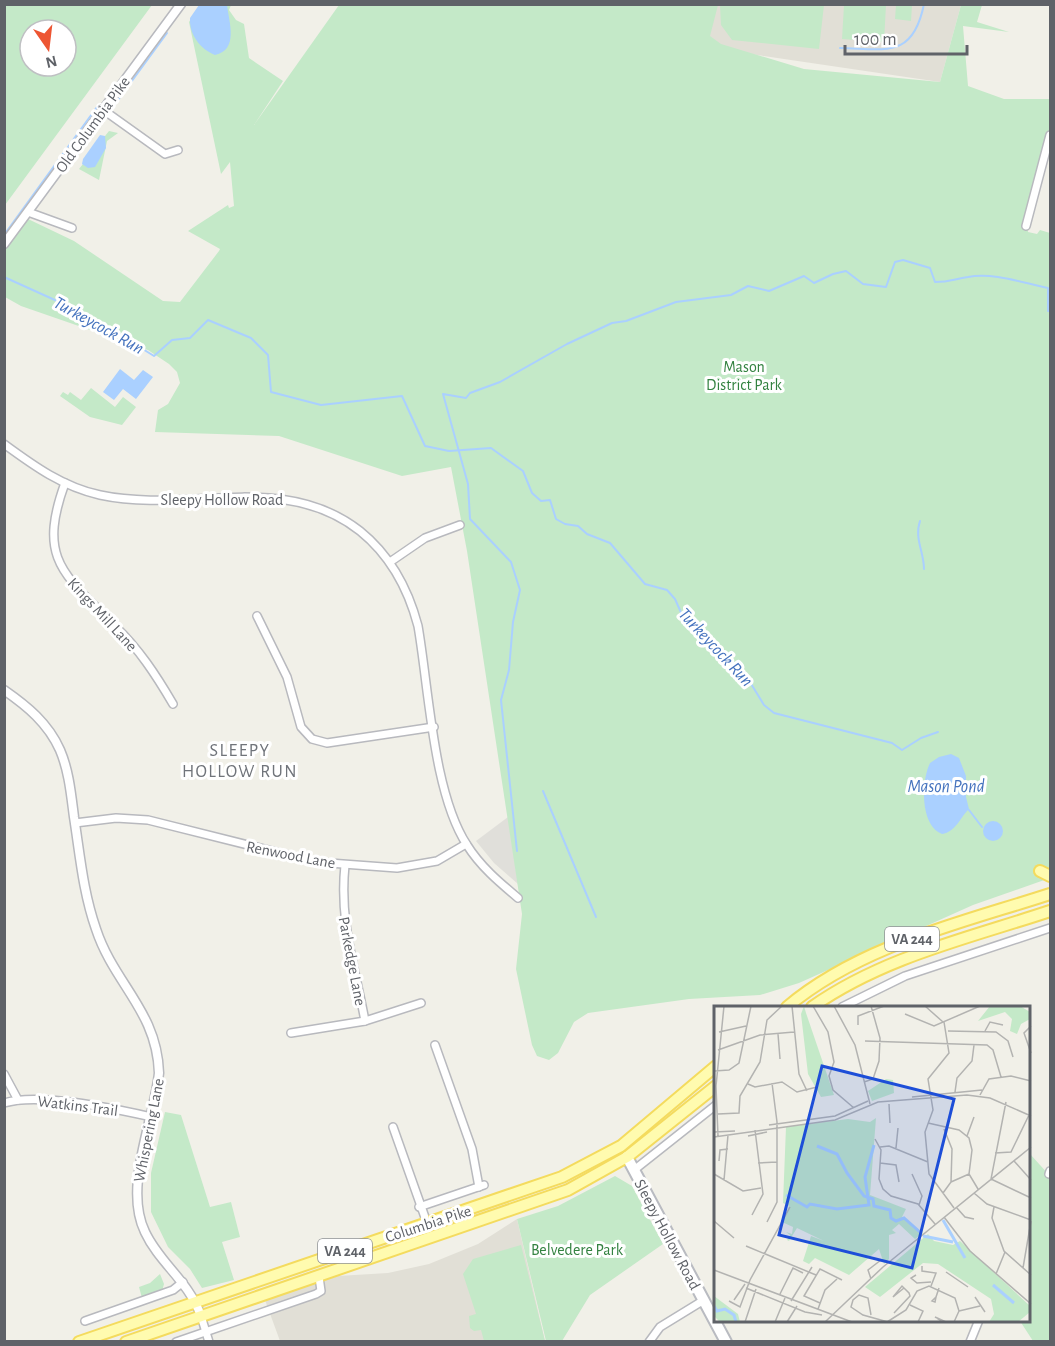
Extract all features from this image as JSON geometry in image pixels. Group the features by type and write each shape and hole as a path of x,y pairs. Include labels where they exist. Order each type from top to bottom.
{"main road":[{"name":"VA 244","path":"788,1006 827,978 876,954 1050,894"},
{"name":"VA 244","path":"813,1006 834,991 882,967 1050,911"},
{"name":"Columbia Pike","path":"79,1341 562,1177 621,1146 714,1068"},
{"name":"Columbia Pike","path":"126,1341 543,1200 583,1183 627,1157 714,1088"},
{"path":"621,1146 627,1157"},
{"name":"Sleepy Hollow Road","path":"627,1157 714,1319"},
{"name":"Sleepy Hollow Road","path":"716,1322 726,1341"}],"street":[{"name":"Old Columbia Pike","path":"4,244 181,4"},
{"path":"102,109 165,154 178,150"},
{"path":"1026,226 1050,135"},
{"path":"28,212 72,228"},
{"name":"Sleepy Hollow Road","path":"4,444 35,467 65,483 120,498 253,496 289,499 323,509 352,525 390,562 405,587 418,626 448,805 466,844"},
{"name":"Kings Mill Lane","path":"65,483 53,522 52,537 58,561 72,583 135,647 173,704"},
{"path":"390,562 425,538 460,525"},
{"path":"257,616 287,677 301,727 312,739 327,742 434,727"},
{"name":"Whispering Lane","path":"4,690 33,712 59,748 69,780 84,886 96,932 113,966 145,1015 156,1043 159,1074 138,1179 138,1212 152,1245 183,1282 196,1302 209,1341"},
{"name":"Renwood Lane","path":"75,823 116,818 148,820 294,858 345,865 411,868 437,861 466,844"},
{"path":"466,844 489,873 518,898"},
{"name":"Parkedge Lane","path":"345,865 344,927 365,1021"},
{"path":"844,1006 905,976 1050,928"},
{"path":"291,1033 365,1021 421,1003"},
{"path":"419,1207 481,1186 472,1149 435,1045"},
{"path":"4,1074 18,1100"},
{"name":"Watkins Trail","path":"4,1103 18,1100 45,1100 152,1117"},
{"path":"634,1170 714,1107"},
{"path":"393,1127 419,1207 427,1223"},
{"path":"176,1341 316,1294 321,1291 319,1277"},
{"path":"85,1321 173,1290 183,1282"},
{"path":"649,1341 660,1327 704,1300"},
{"path":"970,1341 978,1322"}],"shaded area":[{"path":"695,5 961,5 940,82 683,44"},
{"path":"508,817 518,884 494,863 476,841"},
{"path":"517,1219 545,1341 280,1341 265,1300 338,1276 388,1273 429,1264 478,1244"}],"green space":[{"path":"4,5 152,5 5,205"},
{"name":"Mason District Park","path":"202,5 231,5 229,10 236,20 244,24 249,58 283,81 254,125 339,5 718,5 710,36 721,44 804,69 940,82 961,5 982,5 977,22 1009,32 963,26 968,86 1004,99 1050,99 1050,146 1025,214 1028,232 1037,234 1040,230 1050,233 1050,878 973,905 799,983 760,995 689,999 588,1013 574,1022 558,1053 549,1060 537,1056 532,1045 516,969 522,914 467,551 451,467 402,476 279,436 155,432 158,410 168,404 180,383 177,372 169,364 148,350 21,306 5,297 4,250 28,219 74,241 163,301 180,302 219,251 220,249 188,231 228,205 229,208 234,206 230,162 221,174 189,22"},
{"path":"720,5 824,5 819,49 732,40 721,25"},
{"path":"844,5 886,5 884,42 842,39"},
{"path":"896,5 912,5 911,21 895,19"},
{"path":"109,131 118,133 107,141 99,180 79,169"},
{"path":"91,388 115,407 123,397 136,407 122,425 90,417 60,396 63,392 68,395 70,392 81,400"},
{"path":"165,1112 181,1115 210,1207 231,1202 240,1237 222,1242 234,1280 202,1288 190,1269 168,1247 151,1212 151,1173"},
{"path":"1031,1155 1050,1176 1050,1341 1033,1341 1021,1322 1031,1322"},
{"name":"Belvedere Park","path":"615,1176 632,1186 663,1244 590,1295 562,1341 546,1341 517,1219 558,1206"},
{"path":"521,1245 545,1341 484,1341 481,1330 474,1331 470,1328 469,1316 476,1314 463,1274 473,1259"},
{"path":"160,1274 164,1284 162,1291 142,1298 139,1287 150,1283"}],"water":[{"path":"199,5 227,5 230,41 222,52 215,55 200,45 191,30 190,18"},
{"path":"100,135 105,136 106,148 95,167 88,168 82,164 83,159"},
{"path":"120,369 134,380 143,370 153,377 136,399 123,389 114,400 103,392"},
{"name":"Mason Pond","path":"951,754 959,758 966,776 966,797 969,809 955,827 942,834 935,829 926,813 925,781 930,763 939,757"},
{"path":"989,821 997,821 1003,827 1003,835 997,841 989,841 983,835 983,827"}],"waterway":[{"path":"840,48 884,49 905,42 913,34 924,4"},
{"path":"115,104 167,33"},
{"path":"4,235 97,107"},
{"path":"71,163 99,124"},
{"path":"517,851 501,700 509,670 513,622 520,590 511,562 470,519 468,484 443,394 466,398 470,393 500,382 567,344 612,323 626,321 676,302 731,295 748,286 769,291 804,276 814,283 846,271 863,284 886,287 895,262 903,260 930,268 935,282 988,276 1048,288 1048,311 1050,311"},
{"name":"Turkeycock Run","path":"4,277 88,315 154,356 172,340 190,338 208,320 251,338 268,355 271,392 321,405 402,396 425,446 449,451 491,448 523,471 532,493 541,501 550,500 556,519 565,524 578,526 587,534 610,543 645,584 667,590 675,599 683,617 745,674 764,705 774,713 892,743 902,750 921,738 938,732"},
{"path":"920,521 918,533 924,569"},
{"path":"543,791 596,917"},
{"path":"969,810 982,827"}],"district":[{"name":"SLEEPY HOLLOW RUN","path":"240,760"}]}
